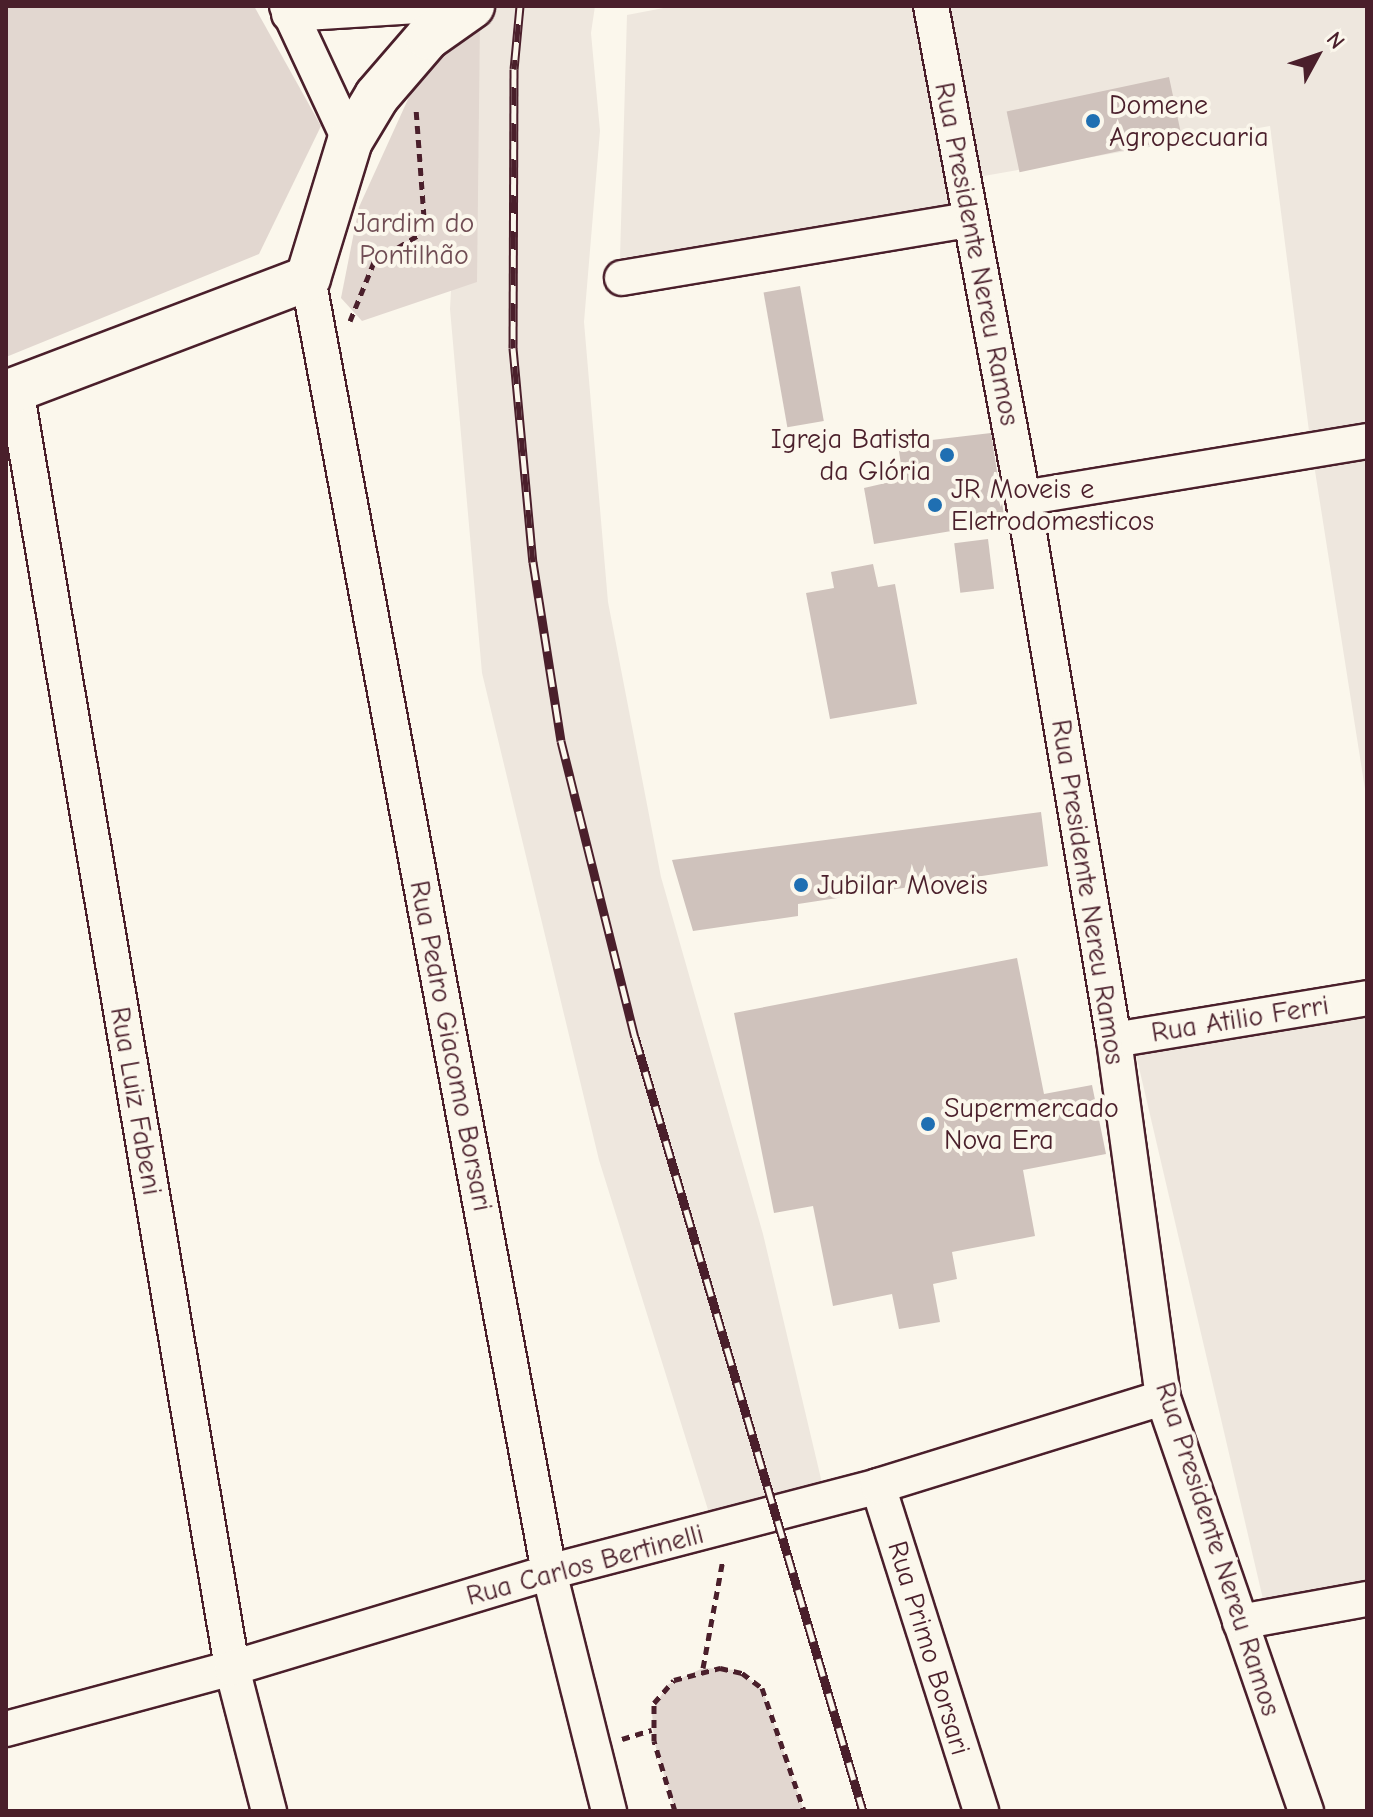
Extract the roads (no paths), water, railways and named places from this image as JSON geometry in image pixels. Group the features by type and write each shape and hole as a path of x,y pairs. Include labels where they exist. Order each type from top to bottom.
{"main road":[{"path":"11,391 308,278 350,141 377,96 428,37 472,6"}],"street":[{"path":"350,141 288,10 417,6"},
{"name":"Rua Presidente Nereu Ramos","path":"931,6 1023,498 1114,1040 1163,1398 1306,1811"},
{"path":"622,278 969,220"},
{"name":"Rua Pedro Giacomo Borsari","path":"308,278 549,1572 609,1811"},
{"name":"Rua Luiz Fabeni","path":"11,391 232,1668 269,1811"},
{"path":"1023,498 1367,441"},
{"name":"Rua Atilio Ferri","path":"1114,1040 1367,998"},
{"name":"Rua Carlos Bertinelli","path":"6,1729 232,1668 549,1572 878,1486 1163,1398"},
{"name":"Rua Primo Borsari","path":"878,1486 981,1811"},
{"path":"1240,1622 1367,1599"}],"railway":[{"path":"520,6 514,69 513,348 533,562 561,741 635,1037 863,1811"}],"place":[{"name":"Domene Agropecuaria","path":"1093,121"},
{"name":"Igreja Batista da Glória","path":"947,455"},
{"name":"JR Moveis e Eletrodomesticos","path":"935,505"},
{"name":"Jubilar Moveis","path":"801,885"},
{"name":"Supermercado Nova Era","path":"928,1124"}],"park label":[{"name":"Jardim do Pontilhão","path":"414,239"}]}
